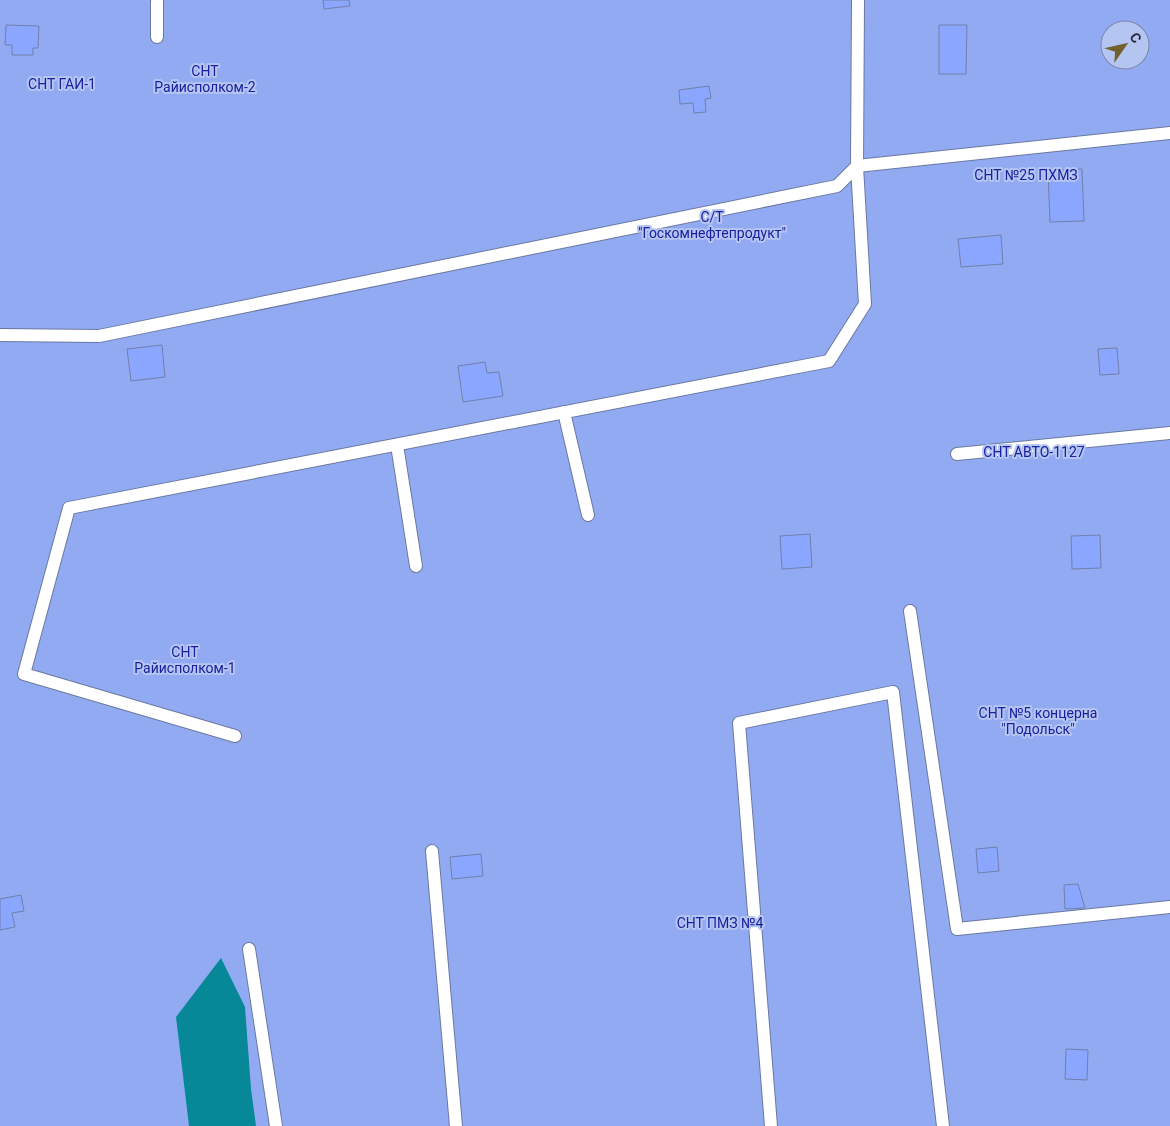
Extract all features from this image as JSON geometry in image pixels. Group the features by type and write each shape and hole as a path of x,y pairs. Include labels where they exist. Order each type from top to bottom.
{"lane":[{"path":"235,736 24,674 69,508 829,361 866,304 857,166 858,0"},
{"path":"157,37 161,1"},
{"path":"0,335 99,336 837,186 857,166 1170,133"},
{"path":"564,412 588,515"},
{"path":"957,454 1170,433"},
{"path":"397,445 416,566"},
{"path":"910,611 956,929 1170,907"},
{"path":"770,1126 739,723 893,692 943,1126"},
{"path":"432,851 456,1126"},
{"path":"249,949 276,1126"}],"green space":[{"path":"0,0 1170,0 1170,1126 0,1126"}],"shaded area":[{"path":"221,958 245,1007 251,1089 256,1126 189,1126 176,1017"}],"building":[{"path":"323,0 349,0 350,6 324,9"},
{"path":"6,25 39,26 38,48 33,48 33,55 12,55 12,45 5,45"},
{"path":"939,25 967,25 966,74 939,74"},
{"path":"709,86 711,98 705,99 706,112 694,113 693,103 680,104 679,90"},
{"path":"1082,169 1084,221 1050,222 1048,171"},
{"path":"1001,235 1003,264 961,267 958,239"},
{"path":"162,345 165,377 131,381 127,349"},
{"path":"1117,348 1119,374 1100,375 1098,349"},
{"path":"485,362 487,373 499,372 503,396 463,402 458,366"},
{"path":"810,534 812,567 782,569 780,536"},
{"path":"1100,535 1101,568 1072,569 1071,536"},
{"path":"997,847 999,871 978,873 976,849"},
{"path":"481,854 483,876 452,879 450,857"},
{"path":"1078,884 1085,908 1065,909 1064,885"},
{"path":"21,895 24,911 12,913 15,927 0,930 0,899"},
{"path":"1066,1049 1088,1050 1087,1080 1065,1079"}],"park label":[{"name":"СНТ Райисполком-2","path":"205,79"},
{"name":"СНТ ГАИ-1","path":"62,84"},
{"name":"СНТ №25 ПХМЗ","path":"1026,175"},
{"name":"С/Т \"Госкомнефтепродукт\"","path":"712,226"},
{"name":"СНТ АВТО-1127","path":"1034,452"},
{"name":"СНТ Райисполком-1","path":"185,660"},
{"name":"СНТ №5 концерна \"Подольск\"","path":"1038,722"},
{"name":"СНТ ПМЗ №4","path":"720,923"}]}
